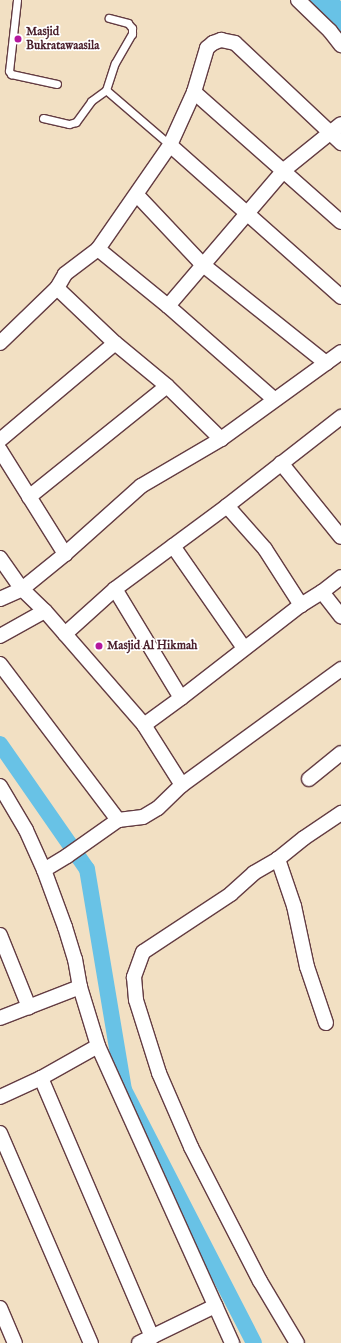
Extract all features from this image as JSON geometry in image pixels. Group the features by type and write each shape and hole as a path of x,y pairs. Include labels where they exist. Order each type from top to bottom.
{"street":[{"path":"298,0 330,31 341,45"},
{"path":"0,343 57,288 65,274 98,250 170,145 194,92 207,48 213,43 221,40 228,41 235,43 338,133 284,170 202,264 168,306"},
{"path":"194,92 341,222"},
{"path":"170,145 341,297"},
{"path":"136,195 202,264 326,363"},
{"path":"98,250 168,306 274,400"},
{"path":"57,288 115,343 167,386 221,439"},
{"path":"0,440 115,343"},
{"path":"0,599 22,589 65,554 141,486 221,439 341,352"},
{"path":"29,497 167,386"},
{"path":"65,634 115,589 227,506 341,418"},
{"path":"0,450 65,554"},
{"path":"281,463 341,537"},
{"path":"227,506 265,549 300,605"},
{"path":"173,546 244,648"},
{"path":"0,558 22,589 45,611 144,724 182,785"},
{"path":"144,724 181,698 300,605 322,592 341,577"},
{"path":"115,589 181,698"},
{"path":"322,592 341,616"},
{"path":"0,636 45,611"},
{"path":"0,664 118,820"},
{"path":"44,870 96,837 118,820 143,817 158,808 182,785 341,669"},
{"path":"309,779 341,753"},
{"path":"0,786 5,803 26,830 44,870 73,953 80,987 98,1046 232,1343"},
{"path":"297,1343 260,1281 191,1146 159,1073 136,1000 134,977 143,952 230,894 254,873 278,859 304,838 341,813"},
{"path":"278,859 294,906 307,967 326,1023"},
{"path":"0,935 29,1007"},
{"path":"0,1018 80,987"},
{"path":"0,1097 41,1078 98,1046"},
{"path":"41,1078 152,1337"},
{"path":"0,1133 91,1343"},
{"path":"138,1343 215,1306"},
{"path":"0,1308 15,1343"}],"lane":[{"path":"17,0 9,71 11,74 56,84"},
{"path":"43,118 69,124 76,122 91,101 106,90 115,63 132,34 132,28 128,23 109,18"},
{"path":"106,90 170,145"}],"waterway":[{"path":"321,0 341,21"},
{"path":"0,744 87,869 124,1090 254,1343"}],"place":[{"name":"Masjid Bukratawaasila","path":"18,39"},
{"name":"Masjid Al Hikmah","path":"99,646"}]}
